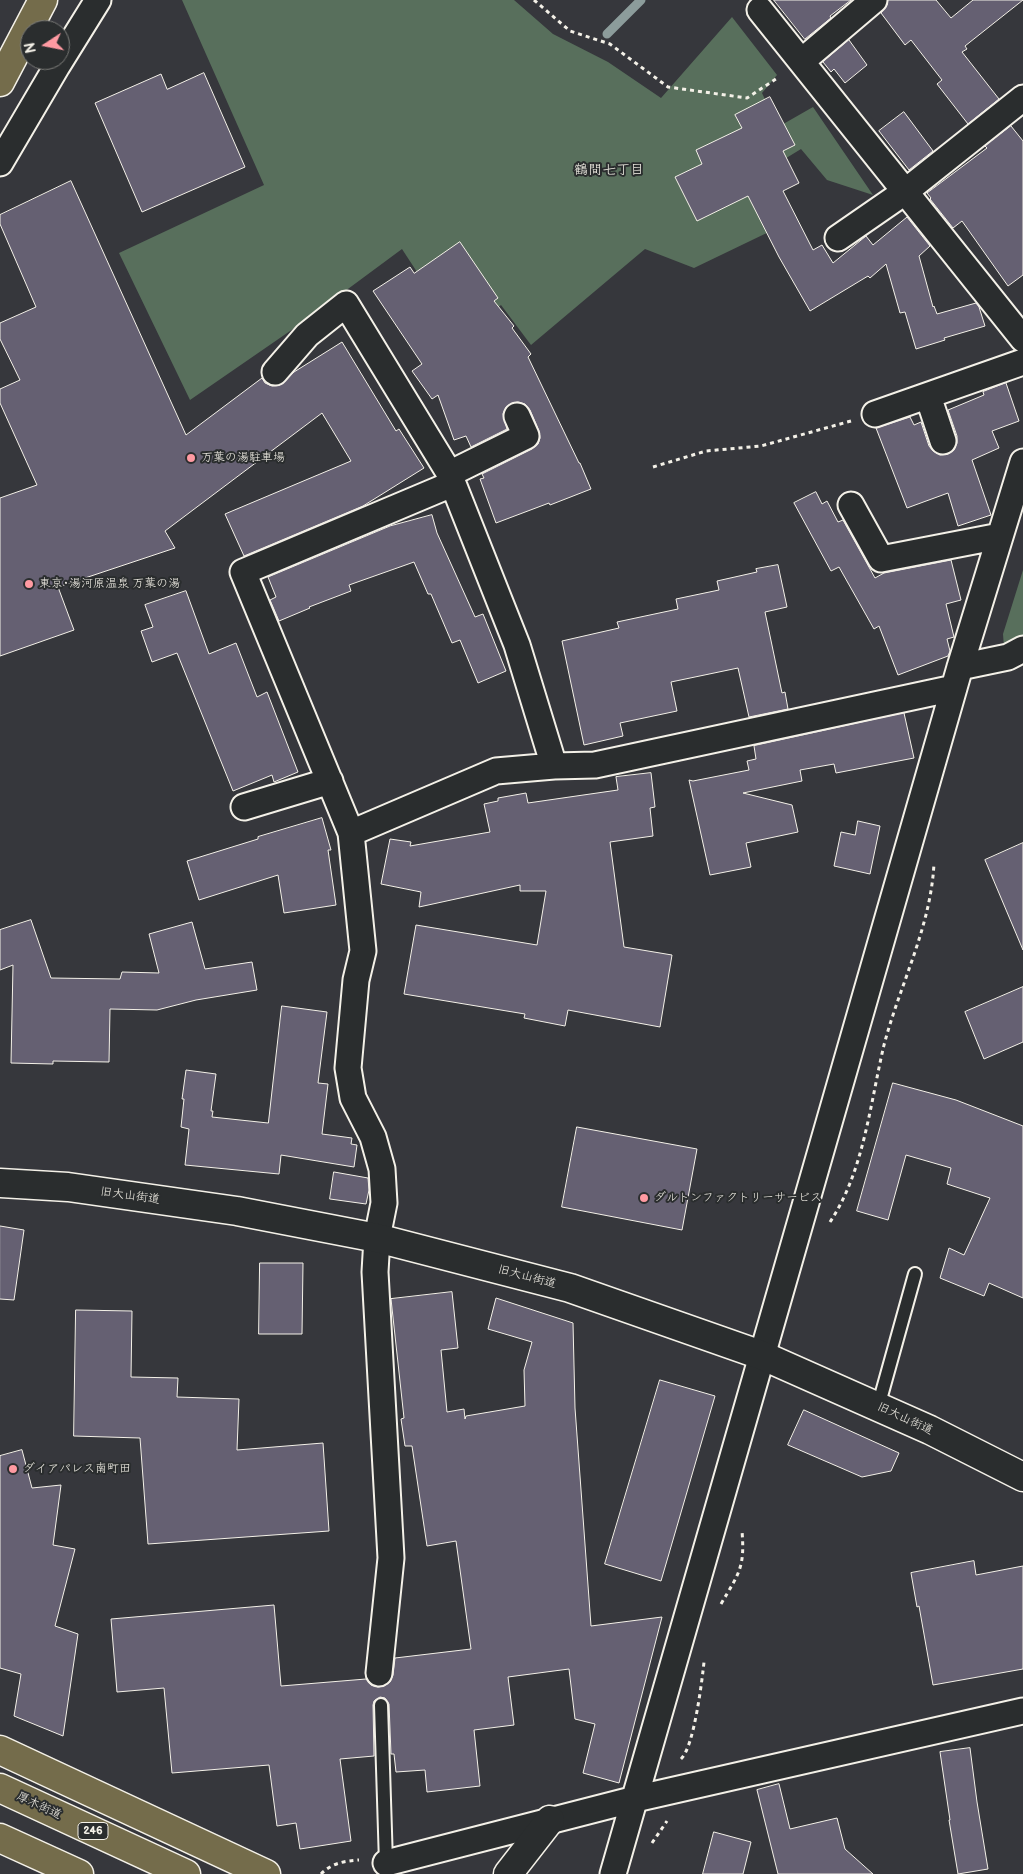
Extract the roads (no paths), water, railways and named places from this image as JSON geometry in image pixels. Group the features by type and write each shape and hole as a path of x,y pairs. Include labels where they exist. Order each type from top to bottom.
{"highway":[{"path":"0,82 43,0"},
{"path":"0,1750 266,1874"},
{"name":"厚木街道","path":"0,1788 186,1874"},
{"path":"0,1838 79,1874"}],"street":[{"path":"0,163 98,0"},
{"path":"802,61 874,0"},
{"path":"760,10 1023,339"},
{"path":"838,238 906,191 1023,98"},
{"path":"275,372 307,335 346,304 451,479 517,645 554,766"},
{"path":"876,414 1023,362"},
{"path":"928,396 943,441"},
{"path":"379,1673 391,1558 375,1272 384,1203 382,1170 373,1137 353,1098 348,1068 356,980 363,951 351,833 243,572 451,479 526,436 517,416"},
{"path":"613,1874 957,678 1023,462"},
{"path":"851,505 881,559 1000,536"},
{"path":"351,833 496,771 595,765 957,678 1023,649"},
{"path":"244,807 330,781"},
{"name":"旧大山街道","path":"0,1183 68,1187 237,1211 378,1238 570,1288 761,1355 930,1430 1023,1477"},
{"path":"386,1863 635,1799 1023,1711"},
{"path":"508,1874 550,1820"}],"lane":[{"path":"878,1407 915,1274"},
{"path":"381,1705 386,1863"}],"waterway":[{"path":"607,34 641,0"}],"place":[{"name":"万葉の湯駐車場","path":"191,458"},
{"name":"東京･湯河原温泉 万葉の湯","path":"29,584"},
{"name":"ダルトンファクトリーサービス","path":"644,1198"},
{"name":"ダイアパレス南町田","path":"13,1469"}],"district":[{"name":"鶴間七丁目","path":"609,170"}]}
